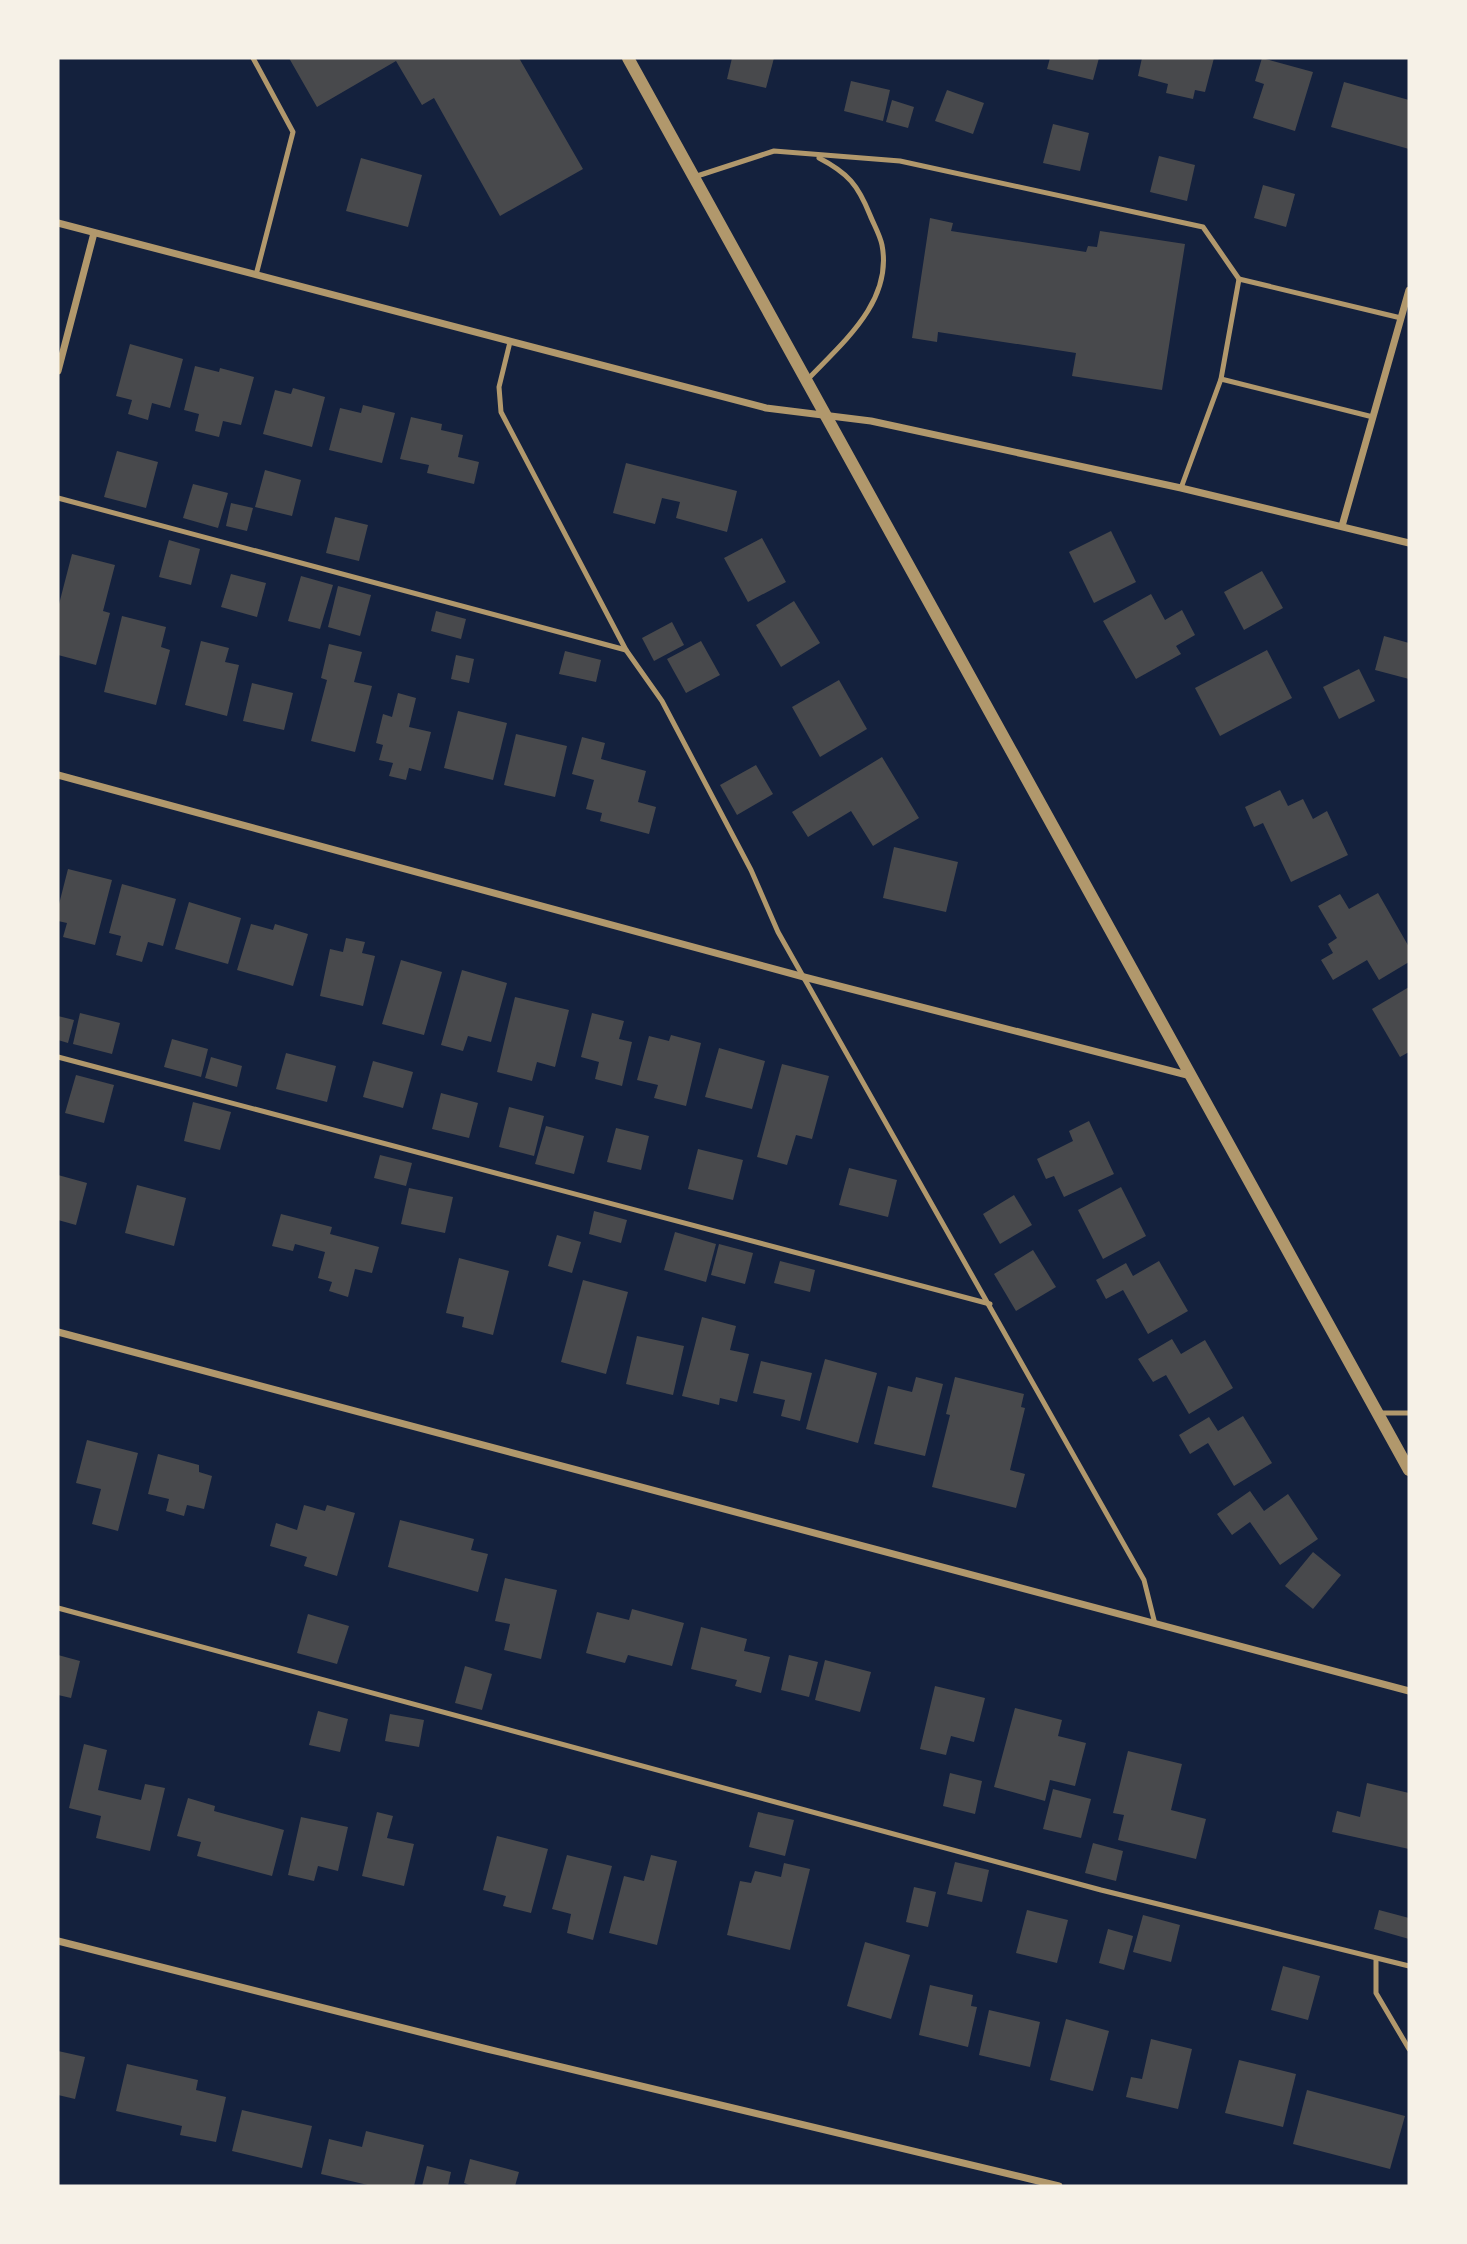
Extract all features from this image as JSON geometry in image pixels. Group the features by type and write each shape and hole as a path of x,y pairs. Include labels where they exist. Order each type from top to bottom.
{"street":[{"path":"628,58 1409,1470"},
{"path":"58,223 766,408 871,421 1181,488 1409,542"},
{"path":"58,371 94,233"},
{"path":"1342,526 1409,290"},
{"path":"58,775 804,977 1192,1077"},
{"path":"58,1332 1409,1691"},
{"path":"58,1941 487,2049 1059,2186"}],"lane":[{"path":"253,58 293,132 256,275"},
{"path":"694,177 774,151 900,161 1203,228 1239,279 1401,318"},
{"path":"807,380 864,320 881,284 882,246 862,194 844,170 814,155"},
{"path":"1181,488 1221,379 1239,279"},
{"path":"510,342 499,387 501,412 626,650 662,701 751,870 778,932 1144,1580 1155,1623"},
{"path":"1221,379 1373,417"},
{"path":"58,498 626,650"},
{"path":"58,1057 990,1304"},
{"path":"1377,1413 1409,1413"},
{"path":"58,1608 1088,1886 1409,1966"},
{"path":"1376,1959 1376,1993 1409,2049"}],"building":[{"path":"289,58 519,58 583,169 500,216 434,98 422,105 396,61 317,107"},
{"path":"732,58 774,58 766,88 727,79"},
{"path":"1050,58 1099,58 1093,80 1047,69"},
{"path":"1142,58 1214,58 1205,92 1195,90 1193,99 1166,93 1168,84 1138,76"},
{"path":"1262,58 1313,72 1295,131 1253,118 1264,84 1255,81"},
{"path":"851,81 890,90 883,121 844,111"},
{"path":"1344,82 1409,100 1409,149 1331,127"},
{"path":"947,90 984,103 973,134 935,121"},
{"path":"892,100 914,107 908,128 886,122"},
{"path":"1053,124 1089,133 1080,171 1043,163"},
{"path":"1159,156 1195,165 1187,201 1150,192"},
{"path":"361,158 422,175 408,227 346,211"},
{"path":"1263,185 1295,194 1286,227 1254,218"},
{"path":"930,218 953,223 951,231 1086,252 1088,246 1097,247 1100,231 1185,244 1162,390 1072,376 1076,353 938,332 937,342 912,338"},
{"path":"130,344 183,359 170,408 152,403 148,420 128,414 132,400 116,396"},
{"path":"195,366 219,372 220,368 254,377 241,425 223,421 219,437 195,431 199,414 184,410"},
{"path":"293,388 325,397 312,447 263,434 275,390 291,394"},
{"path":"363,405 395,413 382,463 329,450 340,408 361,413"},
{"path":"411,417 442,424 441,430 463,435 458,457 479,462 474,484 427,473 429,465 400,459"},
{"path":"117,451 158,462 146,508 104,497"},
{"path":"626,463 737,491 727,532 676,518 680,502 662,498 655,524 613,513"},
{"path":"265,470 301,480 292,516 255,507"},
{"path":"193,484 228,493 218,528 183,518"},
{"path":"231,503 253,508 247,531 226,526"},
{"path":"335,517 368,525 359,561 326,553"},
{"path":"1111,531 1136,582 1094,603 1069,552"},
{"path":"762,538 786,582 748,602 724,558"},
{"path":"169,540 200,549 191,585 159,577"},
{"path":"72,554 115,565 103,611 110,613 96,665 58,655 58,608"},
{"path":"1262,571 1283,608 1244,630 1224,592"},
{"path":"231,574 266,583 257,617 221,607"},
{"path":"301,576 333,585 320,629 288,621"},
{"path":"338,586 371,595 360,636 328,627"},
{"path":"1151,594 1165,620 1182,610 1195,635 1176,646 1181,654 1136,679 1103,621"},
{"path":"794,601 820,643 781,667 756,625"},
{"path":"436,611 466,619 461,639 431,631"},
{"path":"122,616 166,627 161,647 170,650 156,705 104,692"},
{"path":"672,622 684,645 654,661 642,638"},
{"path":"1384,636 1409,643 1409,679 1375,670"},
{"path":"201,641 229,648 225,662 239,665 227,716 185,705"},
{"path":"701,641 720,675 686,693 667,659"},
{"path":"329,644 362,652 354,682 372,686 355,752 311,741 327,680 321,678"},
{"path":"1267,650 1292,698 1220,736 1195,688"},
{"path":"565,651 601,660 596,682 559,674"},
{"path":"456,655 474,659 469,683 451,679"},
{"path":"1359,669 1375,701 1339,719 1323,687"},
{"path":"839,680 867,729 820,757 792,707"},
{"path":"252,683 293,693 284,730 243,721"},
{"path":"398,693 416,698 409,727 431,732 421,771 409,768 406,780 389,776 393,763 379,760 383,745 376,743 383,714 392,717"},
{"path":"458,711 507,723 493,780 444,768"},
{"path":"516,734 567,746 555,797 504,785"},
{"path":"582,737 605,743 601,759 646,771 638,802 656,807 649,834 600,821 602,813 586,809 594,780 572,774"},
{"path":"882,757 919,818 873,846 851,811 808,837 792,812"},
{"path":"756,765 773,794 737,815 720,785"},
{"path":"1280,790 1288,806 1303,799 1313,819 1327,811 1348,855 1291,882 1263,823 1254,827 1245,807"},
{"path":"894,847 958,862 946,912 883,898"},
{"path":"68,869 112,880 95,945 63,937 67,923 58,921 58,908"},
{"path":"122,884 176,899 163,946 148,942 142,962 116,955 121,936 109,933"},
{"path":"1378,893 1409,947 1409,962 1379,980 1367,960 1333,980 1321,960 1333,953 1328,944 1337,938 1318,906 1340,894 1349,909"},
{"path":"189,902 241,918 228,964 175,949"},
{"path":"251,924 273,930 275,924 308,934 293,986 237,970"},
{"path":"346,938 365,942 362,953 375,956 363,1006 320,996 330,949 343,952"},
{"path":"401,960 442,972 424,1035 382,1024"},
{"path":"462,970 507,983 491,1042 468,1036 463,1051 441,1045"},
{"path":"1409,987 1409,1052 1400,1057 1372,1009"},
{"path":"515,997 569,1010 555,1067 537,1062 532,1081 497,1072"},
{"path":"80,1013 120,1023 112,1054 73,1044"},
{"path":"592,1013 624,1021 619,1039 632,1042 622,1086 595,1079 599,1062 581,1057"},
{"path":"58,1016 74,1020 68,1043 58,1040"},
{"path":"671,1035 701,1043 686,1106 654,1098 658,1085 637,1080 649,1036 669,1041"},
{"path":"172,1039 208,1049 201,1077 164,1067"},
{"path":"719,1048 765,1061 752,1109 705,1097"},
{"path":"286,1053 336,1066 327,1102 276,1089"},
{"path":"211,1057 242,1066 237,1087 205,1078"},
{"path":"373,1061 413,1072 403,1108 363,1097"},
{"path":"782,1064 829,1076 812,1139 796,1135 787,1165 757,1157"},
{"path":"76,1075 114,1085 104,1123 65,1113"},
{"path":"441,1093 478,1103 469,1138 432,1129"},
{"path":"193,1102 231,1112 220,1150 184,1141"},
{"path":"509,1107 544,1116 534,1156 499,1147"},
{"path":"1089,1121 1114,1174 1064,1197 1054,1176 1046,1179 1037,1159 1073,1141 1069,1131"},
{"path":"546,1126 584,1136 574,1174 535,1164"},
{"path":"616,1128 649,1136 641,1170 607,1162"},
{"path":"698,1149 743,1160 733,1200 688,1189"},
{"path":"380,1155 412,1163 406,1186 374,1178"},
{"path":"849,1168 897,1180 888,1217 839,1205"},
{"path":"58,1175 87,1183 76,1225 58,1220"},
{"path":"137,1185 186,1198 174,1246 125,1233"},
{"path":"1121,1187 1146,1236 1103,1259 1078,1210"},
{"path":"409,1188 453,1197 445,1233 401,1224"},
{"path":"1014,1195 1032,1225 1000,1244 983,1214"},
{"path":"594,1211 627,1220 621,1243 589,1234"},
{"path":"281,1214 332,1227 330,1234 379,1247 372,1273 355,1269 348,1297 329,1291 332,1282 318,1278 325,1252 295,1244 293,1251 272,1246"},
{"path":"675,1232 716,1244 706,1282 664,1270"},
{"path":"557,1235 581,1242 572,1273 548,1266"},
{"path":"719,1244 753,1253 745,1284 711,1275"},
{"path":"1033,1250 1056,1287 1016,1311 994,1274"},
{"path":"459,1258 509,1271 493,1335 462,1327 464,1317 446,1313"},
{"path":"780,1261 815,1270 810,1292 774,1283"},
{"path":"1159,1261 1188,1311 1148,1334 1123,1290 1106,1299 1096,1280 1126,1263 1133,1276"},
{"path":"583,1280 628,1292 606,1374 561,1362"},
{"path":"702,1317 736,1326 730,1350 749,1354 737,1402 720,1398 719,1405 682,1396"},
{"path":"637,1336 684,1346 673,1395 626,1384"},
{"path":"1172,1339 1181,1354 1205,1340 1233,1388 1189,1414 1166,1375 1153,1382 1138,1359"},
{"path":"825,1359 877,1373 858,1443 806,1429"},
{"path":"761,1361 812,1373 800,1421 781,1416 785,1400 753,1393"},
{"path":"916,1377 943,1384 925,1456 874,1444 888,1386 912,1392"},
{"path":"955,1377 1024,1394 1021,1407 1025,1408 1010,1470 1025,1474 1016,1508 932,1487 950,1415 946,1414"},
{"path":"1243,1416 1272,1463 1234,1486 1208,1443 1190,1454 1179,1435 1209,1417 1218,1431"},
{"path":"87,1440 138,1453 118,1531 92,1524 101,1489 76,1483"},
{"path":"158,1454 199,1465 199,1472 212,1476 204,1509 187,1505 184,1516 166,1511 169,1499 148,1494"},
{"path":"1250,1491 1264,1511 1288,1494 1318,1539 1280,1565 1250,1522 1232,1535 1217,1514"},
{"path":"304,1505 325,1511 327,1505 355,1513 337,1576 304,1566 307,1557 270,1546 276,1523 297,1530"},
{"path":"400,1520 474,1539 471,1550 488,1554 478,1592 388,1567"},
{"path":"1313,1552 1341,1575 1313,1609 1285,1586"},
{"path":"505,1578 557,1590 541,1659 504,1650 510,1624 495,1621"},
{"path":"632,1609 684,1623 672,1666 628,1655 625,1663 586,1653 597,1612 629,1620"},
{"path":"308,1614 349,1626 337,1664 297,1653"},
{"path":"701,1627 747,1639 744,1651 770,1657 761,1693 735,1686 737,1680 691,1669"},
{"path":"58,1655 80,1661 71,1698 58,1695"},
{"path":"789,1655 818,1662 809,1697 781,1690"},
{"path":"825,1660 871,1672 860,1712 815,1700"},
{"path":"465,1666 492,1674 482,1710 455,1703"},
{"path":"935,1686 985,1698 974,1742 951,1736 946,1755 920,1749"},
{"path":"1015,1708 1062,1720 1058,1736 1086,1743 1075,1786 1050,1780 1045,1801 994,1787"},
{"path":"318,1711 348,1719 340,1752 309,1745"},
{"path":"390,1714 424,1720 419,1747 385,1741"},
{"path":"84,1744 107,1750 98,1790 141,1800 145,1784 165,1788 150,1851 96,1838 101,1816 69,1808"},
{"path":"1128,1751 1182,1764 1171,1810 1206,1819 1196,1859 1118,1840 1124,1815 1113,1813"},
{"path":"950,1773 982,1781 975,1814 943,1806"},
{"path":"1367,1783 1409,1793 1409,1849 1332,1832 1337,1811 1360,1817"},
{"path":"1053,1789 1091,1799 1081,1838 1043,1829"},
{"path":"188,1798 215,1806 214,1811 284,1830 272,1876 197,1856 201,1842 177,1836"},
{"path":"377,1812 393,1816 387,1838 414,1844 404,1886 362,1876"},
{"path":"758,1812 794,1820 785,1856 749,1847"},
{"path":"301,1817 348,1827 338,1871 318,1866 314,1881 288,1875"},
{"path":"497,1836 548,1849 531,1913 503,1906 506,1896 483,1890"},
{"path":"1093,1843 1123,1851 1116,1881 1085,1873"},
{"path":"567,1855 612,1866 593,1940 567,1933 571,1914 552,1909"},
{"path":"651,1855 677,1861 657,1945 609,1933 624,1876 644,1881"},
{"path":"955,1862 989,1870 982,1902 947,1894"},
{"path":"784,1863 810,1869 790,1950 727,1935 740,1881 751,1883 755,1871 781,1877"},
{"path":"914,1887 936,1892 928,1927 906,1922"},
{"path":"1027,1910 1068,1920 1057,1963 1016,1953"},
{"path":"1379,1910 1409,1918 1409,1939 1374,1929"},
{"path":"1143,1915 1180,1925 1171,1962 1133,1952"},
{"path":"1108,1929 1133,1936 1124,1970 1099,1963"},
{"path":"865,1942 910,1955 891,2019 847,2006"},
{"path":"1283,1966 1320,1976 1308,2020 1271,2010"},
{"path":"930,1985 973,1995 971,2006 977,2007 968,2047 919,2035"},
{"path":"989,2010 1040,2022 1030,2067 979,2055"},
{"path":"1066,2019 1109,2031 1093,2091 1050,2080"},
{"path":"1151,2039 1192,2049 1178,2109 1126,2097 1131,2077 1142,2079"},
{"path":"58,2051 85,2057 75,2099 58,2095"},
{"path":"1239,2060 1296,2074 1283,2127 1225,2113"},
{"path":"127,2064 198,2080 196,2090 226,2097 216,2142 180,2135 182,2126 116,2111"},
{"path":"1307,2090 1405,2116 1390,2169 1293,2144"},
{"path":"242,2110 312,2126 302,2168 232,2151"},
{"path":"366,2131 424,2145 414,2186 372,2186 321,2174 329,2139 362,2147"},
{"path":"470,2159 519,2172 515,2186 472,2186 464,2183"},
{"path":"427,2166 451,2172 448,2186 422,2186"}]}
